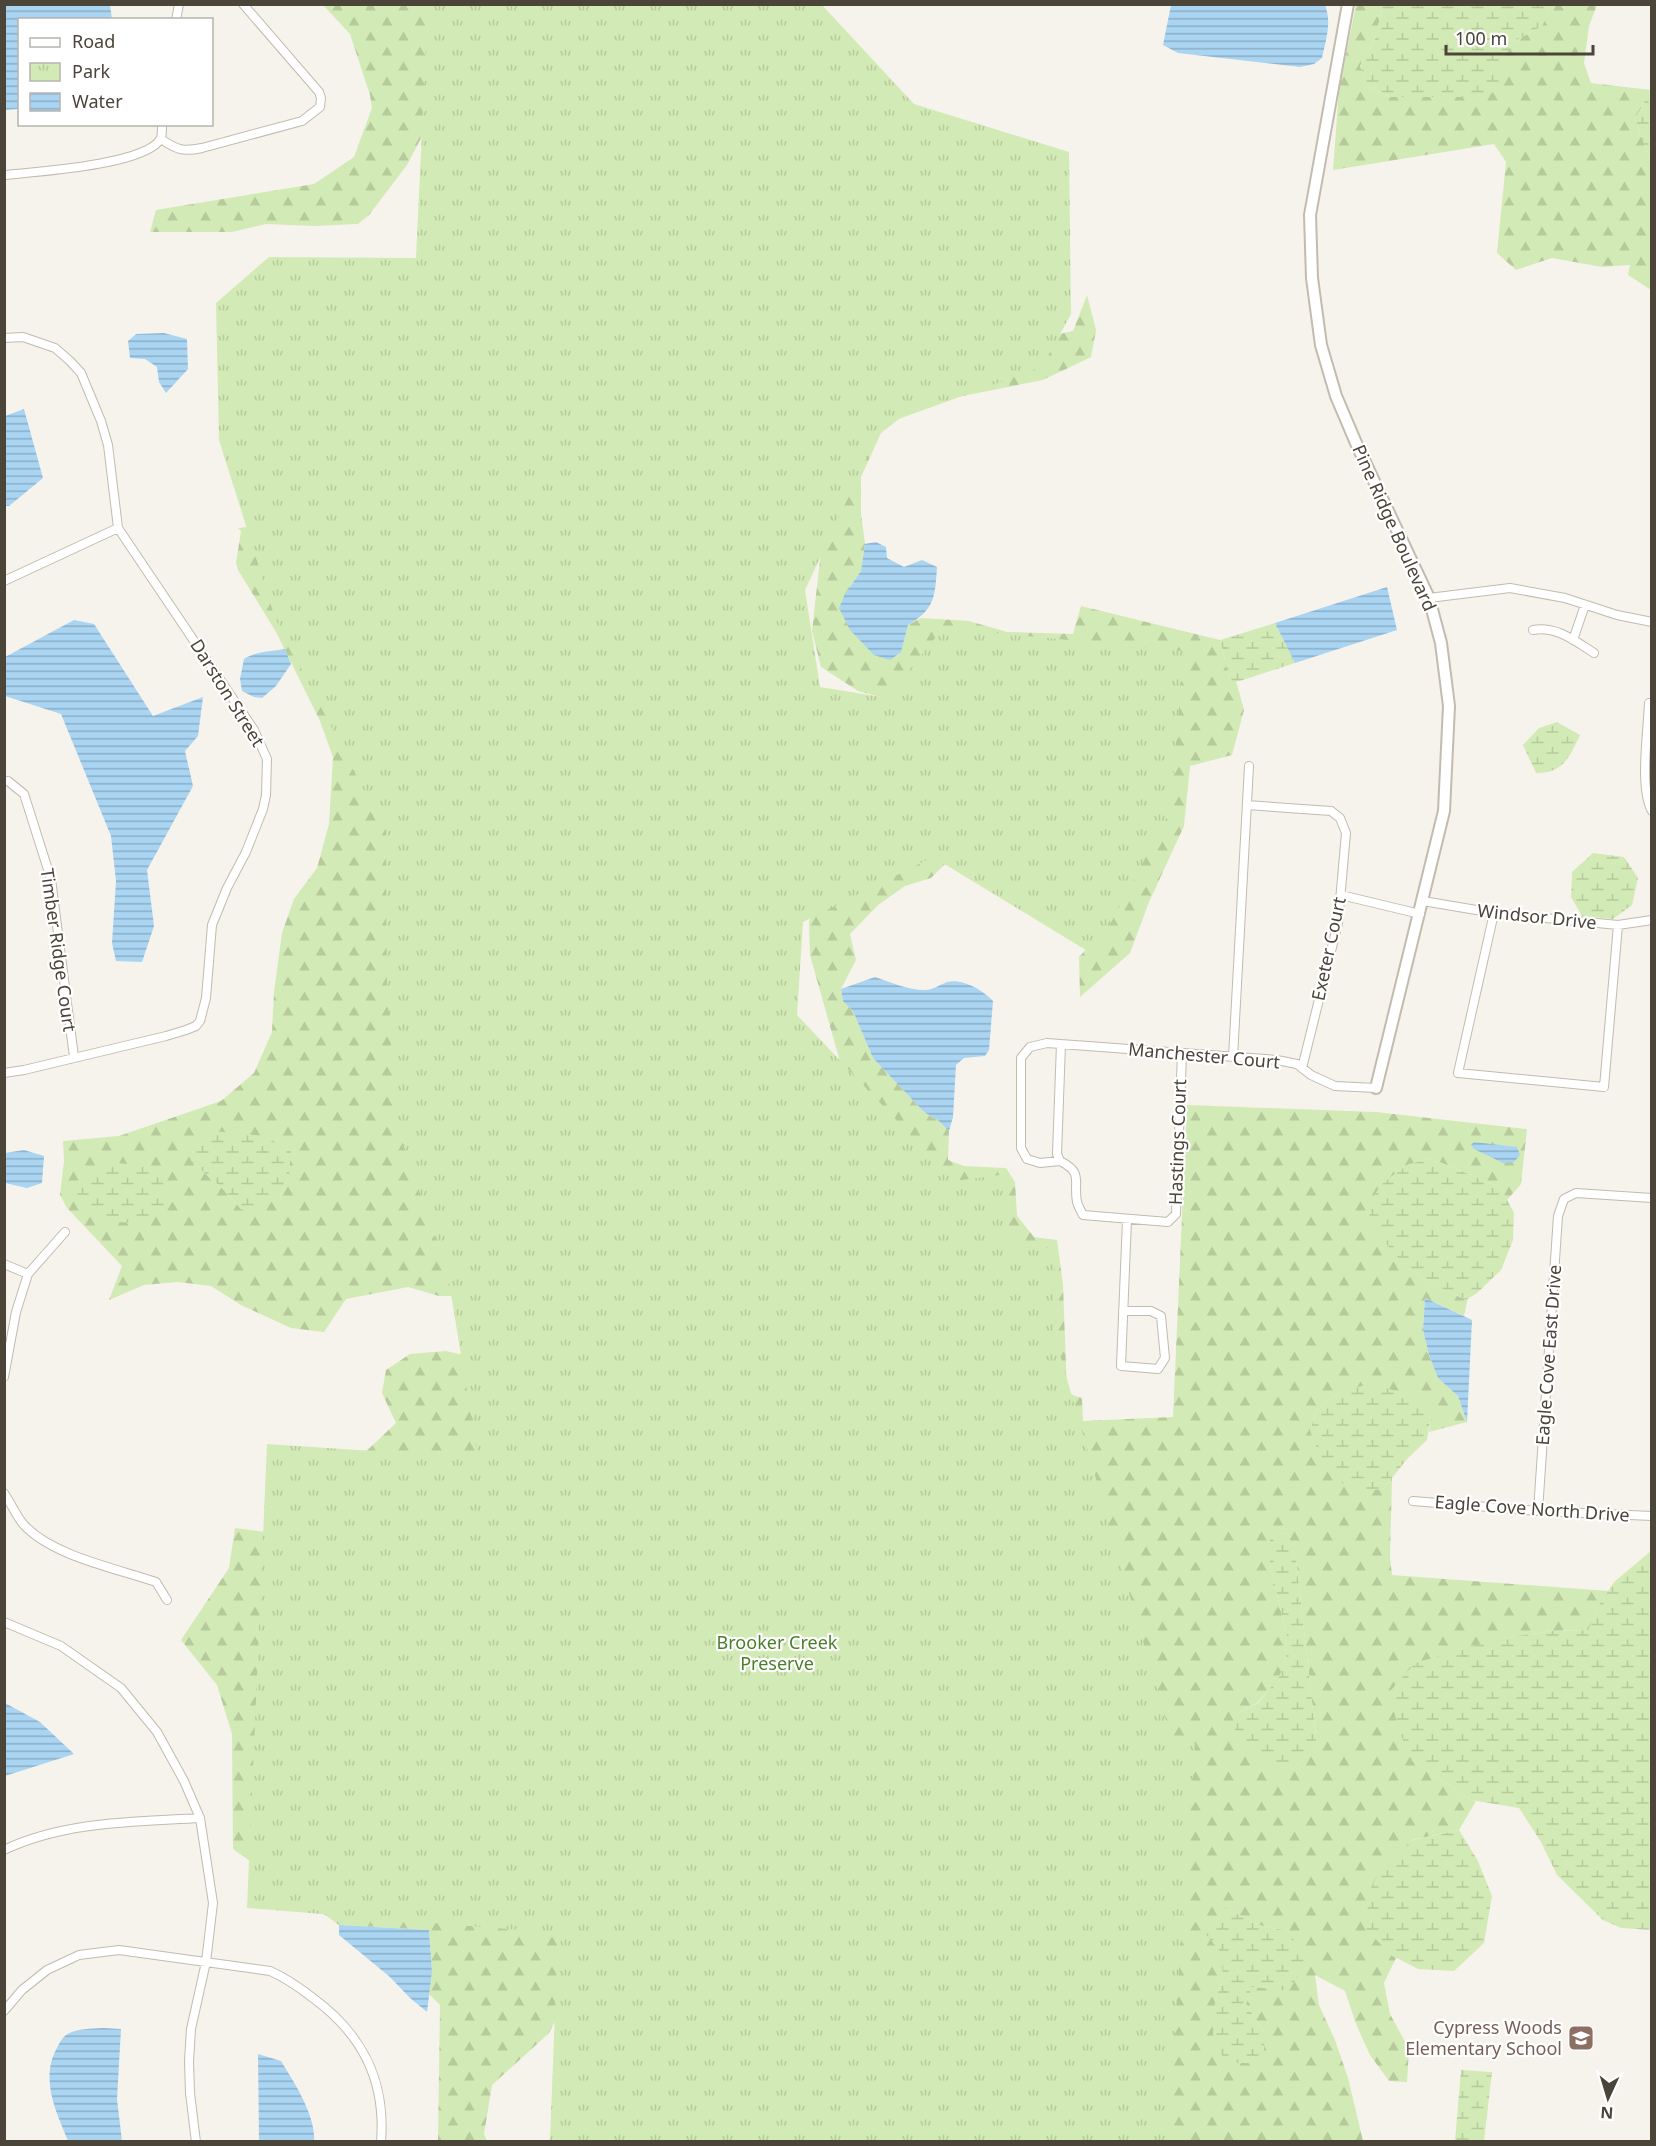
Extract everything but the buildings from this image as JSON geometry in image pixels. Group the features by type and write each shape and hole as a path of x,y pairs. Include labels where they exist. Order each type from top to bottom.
{"street":[{"path":"161,139 176,149 188,151 302,121 320,107 319,92 243,4"},
{"name":"Pine Ridge Boulevard","path":"1348,4 1310,215 1312,278 1321,345 1336,396 1356,443 1429,598 1441,643 1449,706 1444,811 1376,1088"},
{"path":"4,176 112,162 151,148 161,139 162,126"},
{"name":"Darston Street","path":"4,338 23,337 54,348 81,373 108,445 118,528 254,730 267,759 268,782 263,809 212,926 206,999 200,1021 196,1026 166,1036 4,1073"},
{"path":"4,581 118,528"},
{"path":"1429,598 1510,588 1564,598 1617,615 1652,622"},
{"path":"1573,640 1585,605"},
{"path":"1533,630 1549,629 1559,632 1594,653"},
{"path":"1652,703 1649,703 1645,786 1647,803 1652,812"},
{"path":"1233,1057 1249,766"},
{"name":"Timber Ridge Court","path":"8,781 24,794 51,879 74,1057"},
{"name":"Exeter Court","path":"1247,805 1331,811 1340,818 1346,833 1338,923 1302,1068"},
{"path":"1341,896 1420,914"},
{"name":"Windsor Drive","path":"1423,901 1494,913 1618,926 1652,920"},
{"path":"1494,913 1458,1073 1604,1087 1618,926"},
{"name":"Manchester Court","path":"1060,1161 1040,1163 1026,1159 1021,1148 1021,1058 1030,1047 1047,1043 1277,1060 1297,1064 1335,1086 1376,1088"},
{"path":"1060,1161 1057,1154 1061,1044"},
{"name":"Hastings Court","path":"1060,1161 1076,1174 1077,1202 1083,1215 1168,1222 1176,1214 1182,1053"},
{"name":"Eagle Cove East Drive","path":"1538,1511 1558,1216 1564,1199 1576,1193 1652,1197"},
{"path":"1123,1311 1151,1311 1161,1316 1164,1358 1158,1369 1121,1366 1123,1311 1127,1220"},
{"path":"4,1377 16,1312 28,1274 65,1232"},
{"path":"4,1264 28,1274"},
{"path":"4,1493 22,1523 39,1538 55,1548 156,1582 167,1600"},
{"name":"Eagle Cove North Drive","path":"1413,1501 1538,1511 1652,1516"},
{"path":"4,1622 61,1646 121,1688 158,1732 184,1781 200,1818 213,1903 206,1962 191,2029 190,2093 196,2142"},
{"path":"4,1850 74,1828 200,1818"},
{"path":"4,2011 22,1990 47,1970 79,1955 119,1950 270,1971 285,1977 334,2013 362,2047 375,2079 383,2117 381,2142"}],"green space":[{"path":"1383,4 1552,5 1542,26 1513,42 1502,61 1498,91 1477,97 1390,97 1367,86 1360,66 1375,39"},
{"path":"323,5 435,5 435,84 430,121 407,165 369,215 358,224 314,226 266,224 232,232 150,232 156,210 314,184 354,157 372,108 370,95 350,34"},
{"name":"Brooker Creek Preserve","path":"428,5 822,5 914,104 1069,152 1071,314 1042,367 882,425 805,590 820,687 887,698 943,628 1184,651 1170,811 1094,955 933,857 803,922 797,1015 954,1181 1007,1174 1009,1241 1055,1249 1053,1331 1172,1741 1195,1744 1167,2141 550,2141 558,1933 247,1908 267,1444 478,1458 448,1276 396,1123 387,986 385,831 275,618 219,440 216,303 269,257 416,258"},
{"path":"1356,5 1383,5 1375,39 1360,66 1367,86 1390,97 1428,97 1502,61 1513,42 1542,26 1552,5 1597,5 1589,26 1584,63 1591,83 1651,90 1635,119 1651,162 1651,290 1628,275 1630,265 1602,267 1552,258 1516,270 1497,253 1506,162 1494,144 1333,170 1339,90"},
{"path":"1651,90 1651,162 1635,119"},
{"path":"1087,295 1096,330 1091,357 1043,380 917,405 881,433 861,477 861,514 865,544 861,571 845,594 901,652 908,625 921,618 969,621 1007,632 1073,634 1081,606 1220,640 1230,680 1236,681 1244,710 1232,755 1190,766 1184,826 1149,902 1130,953 1080,997 1079,957 1103,931 906,704 858,691 821,667 812,631 822,542 845,413 1036,339 1073,331"},
{"path":"264,525 363,597 470,1296 439,1296 408,1287 346,1299 324,1332 291,1328 241,1305 211,1286 178,1282 144,1285 109,1300 122,1266 67,1208 60,1195 64,1161 63,1141 119,1136 221,1101 254,1073 272,1032 274,992 282,933 294,899 317,868 329,824 333,757 320,721 276,632 238,570 236,563 241,531 238,528","holes":["191,1149 289,1175 280,1197 251,1212 241,1209 222,1188 192,1162"]},
{"path":"1275,623 1295,663 1240,681 1230,681 1220,640"},
{"path":"1557,722 1580,735 1569,757 1559,767 1545,773 1536,773 1523,745 1539,728"},
{"path":"890,837 951,858 931,878 905,886 878,905 850,934 856,960 841,989 843,1000 853,1011 873,1058 924,1112 939,1121 949,1131 948,1160 964,1166 1006,1168 1015,1182 1017,1216 1034,1237 1057,1240 1063,1285 1067,1393 1082,1398 1083,1421 1173,1417 1187,1105 1376,1112 1527,1129 1521,1184 1507,1200 1500,1187 1430,1158 1407,1165 1383,1183 1406,1267 1441,1288 1466,1300 1468,1298 1464,1316 1425,1298 1423,1330 1438,1378 1458,1396 1467,1422 1429,1432 1431,1415 1340,1392 1316,1411 1310,1430 1383,1489 1392,1478 1390,1557 1392,1575 1609,1591 1597,1608 1589,1630 1553,1631 1501,1638 1412,1760 1471,1800 1476,1801 1459,1830 1412,1840 1391,1955 1396,1958 1384,1983 1390,2014 1409,2049 1407,2082 1389,2081 1370,2055 1345,1991 1315,1975 1319,2005 1335,2040 1348,2078 1363,2141 1056,2141 844,1076 810,955 809,922 827,874","holes":["1287,1533 1296,1558 1317,1746 1295,1767 1236,1714 1257,1703 1280,1677 1286,1657 1287,1637 1270,1564 1270,1535","1226,1908 1258,1925 1288,1931 1287,1991 1252,1986 1246,2004 1265,2034 1215,2002 1222,1980"]},
{"path":"1593,853 1624,857 1638,878 1632,905 1613,919 1582,916 1571,897 1572,872"},
{"path":"212,1131 263,1136 291,1150 289,1175 280,1197 251,1213 241,1209 222,1188 192,1162 190,1149"},
{"path":"1430,1158 1500,1187 1514,1213 1513,1240 1501,1270 1477,1293 1466,1300 1406,1267 1370,1225 1369,1202 1383,1183 1407,1165"},
{"path":"118,1163 159,1167 167,1198 164,1213 135,1223 117,1222 77,1203 78,1190 95,1169"},
{"path":"446,1351 489,1361 546,1804 566,2000 549,2033 492,2085 484,2134 487,2141 438,2141 440,2005 429,1994 432,1972 429,1930 339,1925 233,1849 232,1734 217,1685 181,1640 229,1568 235,1528 279,1534 396,1423 382,1393 386,1370 410,1354"},
{"path":"1369,1384 1409,1394 1431,1415 1427,1440 1408,1458 1383,1489 1365,1491 1340,1482 1319,1453 1310,1431 1316,1411 1340,1392"},
{"path":"1288,1533 1296,1558 1317,1746 1295,1767 1269,1766 1235,1734 1236,1714 1258,1703 1279,1677 1286,1657 1287,1637 1270,1564 1270,1534"},
{"path":"1651,1551 1651,1930 1621,1928 1603,1920 1557,1875 1541,1842 1519,1808 1471,1800 1412,1760 1398,1729 1390,1691 1415,1663 1501,1638 1553,1631 1588,1630 1597,1608 1614,1582"},
{"path":"1459,1830 1478,1861 1492,1896 1484,1943 1454,1971 1418,1969 1391,1955 1366,1929 1369,1892 1383,1865 1413,1840"},
{"path":"1226,1908 1258,1925 1288,1931 1305,1957 1288,1991 1252,1987 1246,2004 1265,2034 1263,2064 1225,2062 1213,2034 1215,2002 1222,1980 1223,1955 1204,1932"},
{"path":"1461,2070 1492,2072 1484,2141 1455,2141"}],"water":[{"path":"4,5 110,5 112,18 18,18 18,109 5,110"},
{"path":"1171,5 1325,5 1328,25 1322,58 1314,64 1300,67 1178,53 1163,45"},
{"path":"164,333 187,339 188,369 166,393 159,382 157,367 145,359 130,358 128,341 136,334"},
{"path":"24,409 43,478 9,506 5,506 5,416"},
{"path":"876,542 886,547 887,558 904,567 922,560 937,567 934,594 929,608 908,625 901,652 890,660 874,655 850,630 839,608 845,594 861,571 865,544"},
{"path":"1387,587 1397,630 1295,663 1275,623"},
{"path":"74,620 94,624 153,716 203,697 198,736 185,751 193,786 147,870 154,926 142,962 116,961 112,943 116,881 111,836 61,714 5,696 5,657"},
{"path":"285,649 291,664 276,686 262,698 242,691 240,679 244,659 258,653"},
{"path":"875,977 919,990 930,989 953,981 966,983 993,1001 989,1050 985,1056 964,1058 956,1065 953,1117 949,1131 939,1121 924,1112 873,1058 853,1011 843,1001 841,989"},
{"path":"1474,1142 1517,1147 1520,1155 1514,1162 1503,1163 1474,1149 1471,1145"},
{"path":"24,1150 44,1156 42,1183 27,1188 5,1183 5,1153"},
{"path":"1425,1298 1472,1320 1467,1422 1458,1396 1438,1378 1429,1355 1423,1330"},
{"path":"5,1703 40,1722 74,1754 5,1776"},
{"path":"339,1925 429,1930 432,1972 427,2012 390,1977 339,1935"},
{"path":"121,2029 117,2099 122,2141 68,2141 51,2094 52,2058 66,2035 79,2030"},
{"path":"258,2054 281,2061 308,2110 314,2131 314,2141 259,2141"}],"place":[{"name":"Cypress Woods Elementary School","path":"1581,2038"}]}
